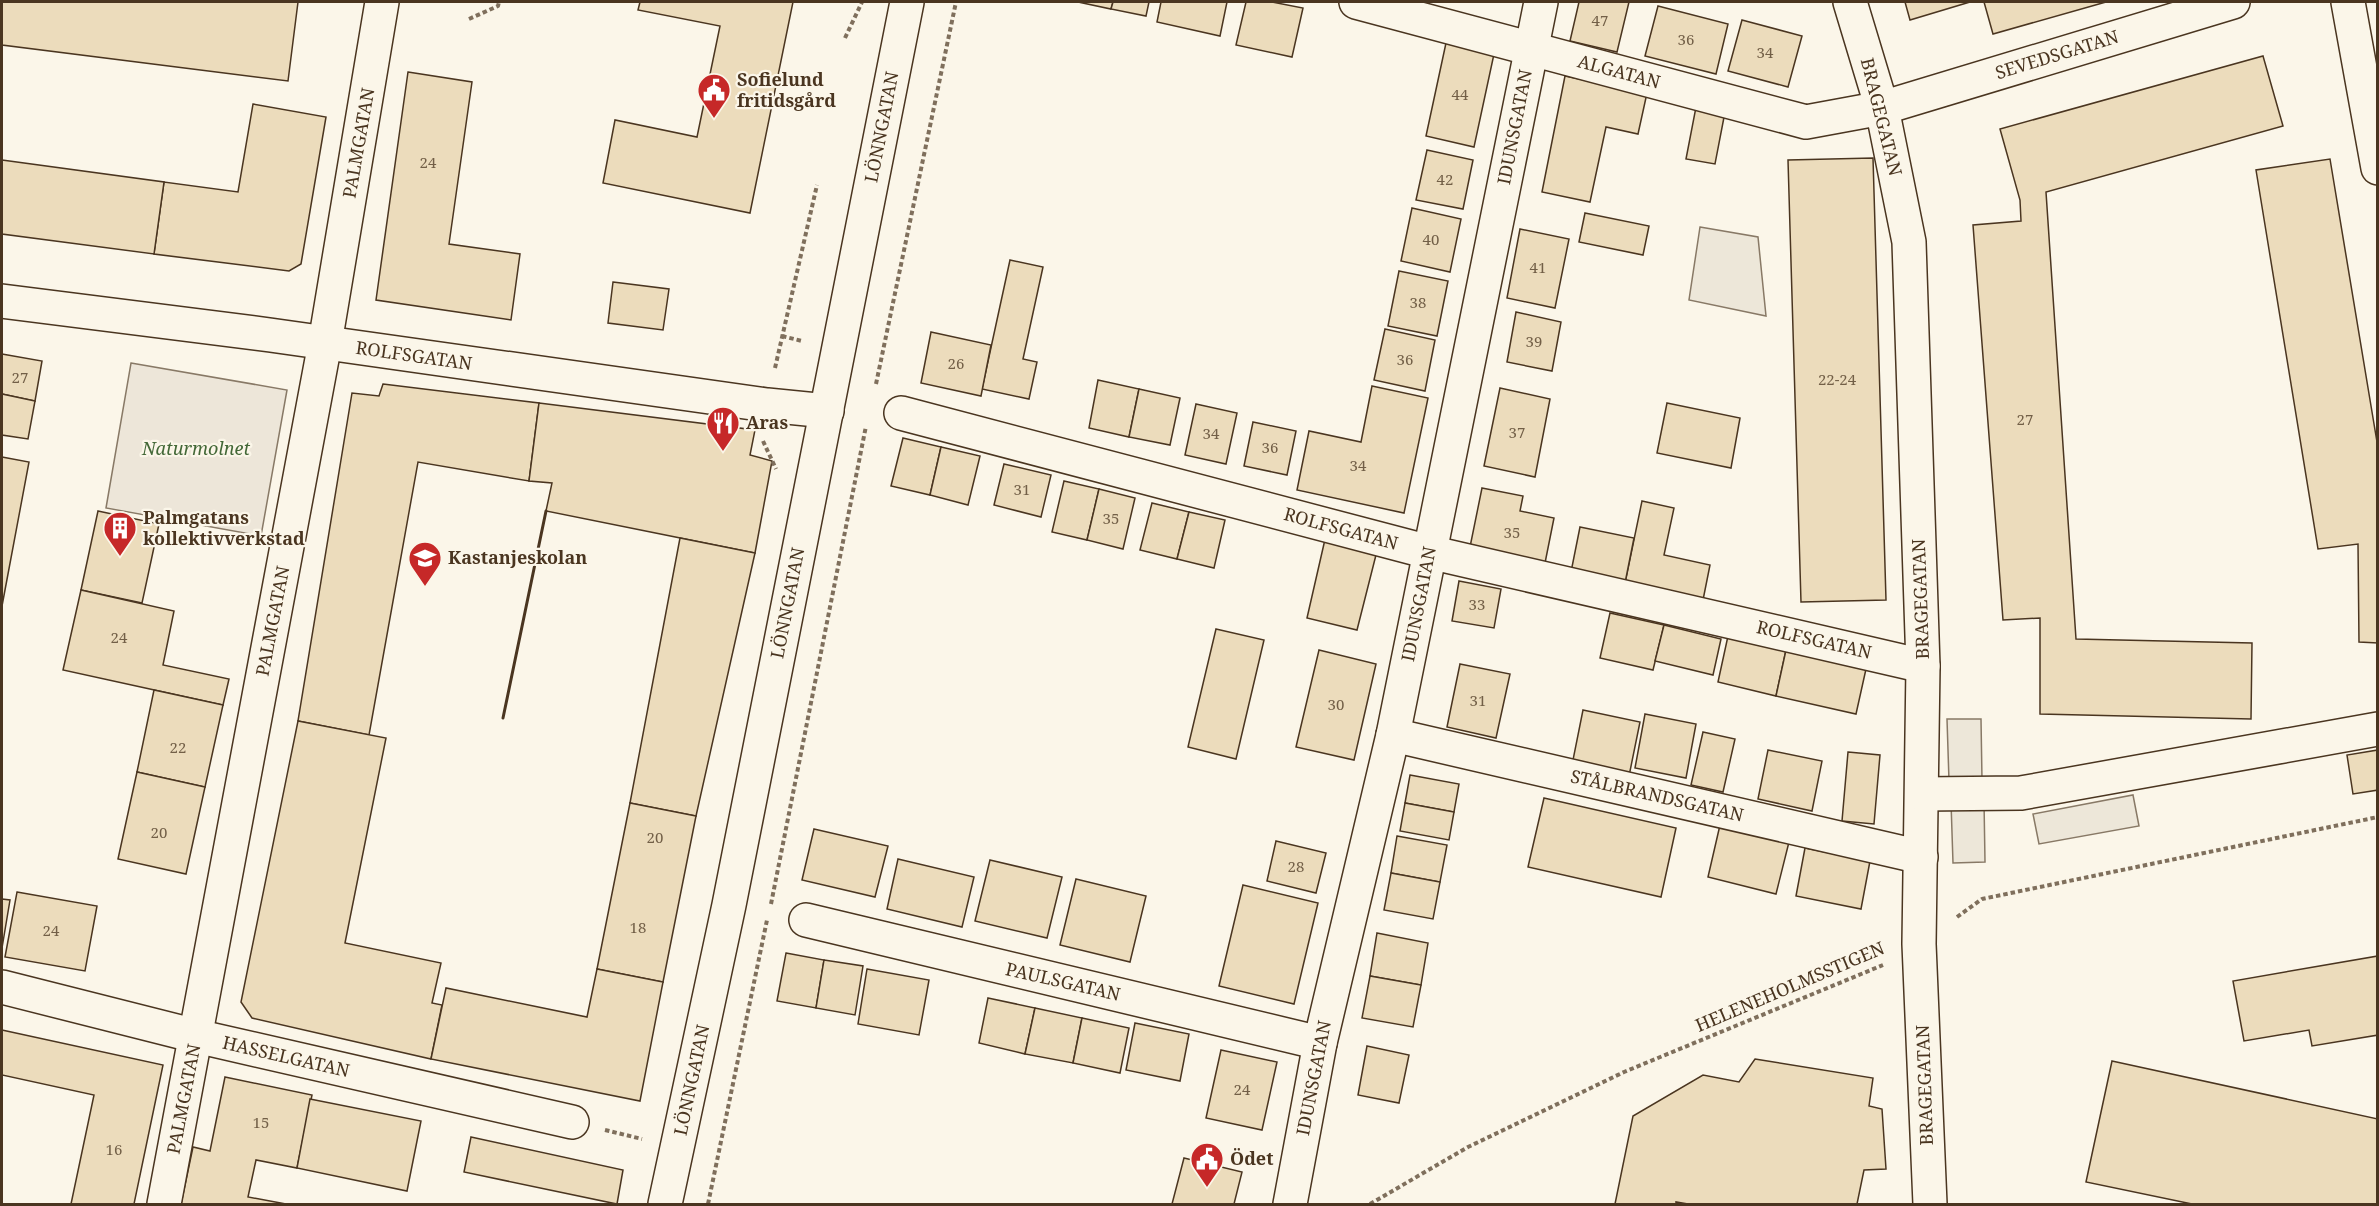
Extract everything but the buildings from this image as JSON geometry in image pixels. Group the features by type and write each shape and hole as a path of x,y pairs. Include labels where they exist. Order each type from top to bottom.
{"street":[{"name":"PALMGATAN","path":"164,1204 325,343 382,2"},
{"name":"LÖNNGATAN","path":"664,1204 729,905 907,2"},
{"name":"ALGATAN","path":"1356,2 1806,122 1882,108"},
{"name":"IDUNSGATAN","path":"1290,1204 1320,1043 1393,735 1541,2"},
{"name":"BRAGEGATAN","path":"1850,2 1882,108 1909,242 1923,666 1919,944 1930,1204"},
{"name":"SEVEDSGATAN","path":"1882,108 2233,2"},
{"path":"2348,2 2378,168"},
{"name":"ROLFSGATAN","path":"2,301 325,343 767,405 827,411"},
{"name":"ROLFSGATAN","path":"901,413 1429,552 1923,666"},
{"path":"1922,794 2021,793 2378,729"},
{"name":"STÅLBRANDSGATAN","path":"1393,735 1921,857"},
{"name":"PAULSGATAN","path":"806,920 1320,1043"},
{"name":"HASSELGATAN","path":"2,987 195,1036 572,1122"}],"path":[{"path":"469,19 498,6 499,2"},
{"path":"845,38 862,2"},
{"path":"878,379 956,2"},
{"path":"780,477 763,443 767,405 817,185"},
{"path":"708,1204 772,898 863,438"},
{"name":"HELENEHOLMSSTIGEN","path":"1370,1204 1468,1148 1624,1072 1875,969 1919,944 1982,899 2378,817"},
{"path":"642,1150 644,1139"}],"green space":[{"name":"Naturmolnet","path":"131,363 287,390 261,536 106,508"}],"shaded area":[{"path":"1700,227 1758,237 1766,316 1689,300"},
{"path":"1947,719 1981,719 1982,780 1949,781"},
{"path":"2133,795 2139,826 2039,844 2033,814"},
{"path":"1984,801 1985,862 1953,863 1951,802"}],"wall":[{"path":"503,718 546,511"}],"place":[{"name":"Sofielund fritidsgård","path":"714,119"},
{"name":"Aras","path":"723,452"},
{"name":"Palmgatans kollektivverkstad","path":"120,557"},
{"name":"Kastanjeskolan","path":"425,587"},
{"name":"Ödet","path":"1207,1188"}]}
